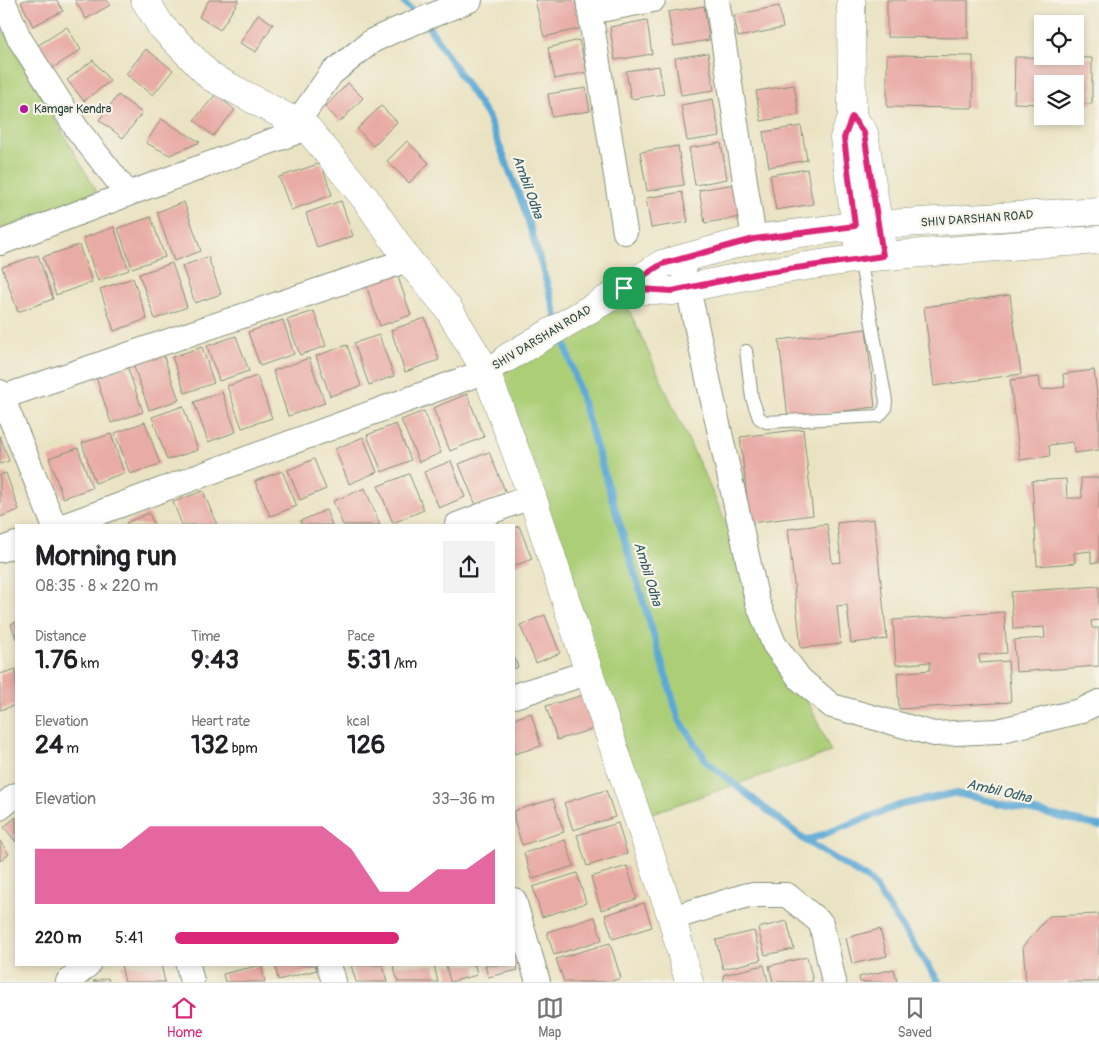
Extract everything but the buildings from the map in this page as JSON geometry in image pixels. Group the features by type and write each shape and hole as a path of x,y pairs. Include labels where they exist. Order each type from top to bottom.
{"street":[{"path":"3,0 19,38 77,129 128,194"},
{"path":"145,0 161,26 211,78 298,124 365,198 408,260 497,365 532,496 604,719 672,918 689,982"},
{"path":"0,244 298,124 331,74 372,41 470,0"},
{"path":"625,232 589,6 652,0"},
{"path":"717,0 754,239"},
{"path":"851,0 852,117 844,138 866,225 871,257"},
{"name":"SHIV DARSHAN ROAD","path":"497,365 662,264 754,239 866,225 1099,211"},
{"path":"624,288 672,291 760,273 871,257 1099,240"},
{"path":"680,259 757,602 774,644 800,679 832,706 934,734 998,731 1080,711 1099,702"},
{"path":"54,524 1,396 408,260"},
{"path":"69,524 497,365"},
{"path":"460,524 532,496"},
{"path":"0,550 15,544"},
{"path":"515,696 590,672"},
{"path":"0,808 15,796"},
{"path":"672,918 748,894 787,894 821,923 834,982"},
{"path":"515,903 538,982"},
{"path":"68,982 87,966"},
{"path":"188,966 192,982"},
{"path":"329,966 334,982"}],"lane":[{"path":"746,351 752,398 759,418 766,422 879,416 885,409 886,401 871,257"}],"green space":[{"name":"Kamgar Kendra","path":"0,25 97,192 0,230"},
{"path":"624,299 831,752 646,815 500,375"}],"waterway":[{"name":"Ambil Odha","path":"401,0 426,23 488,117 525,210 558,321"},
{"name":"Ambil Odha","path":"561,331 679,719 707,762 806,841 871,881 939,982"},
{"name":"Ambil Odha","path":"806,841 900,805 955,793 1099,826"}],"place":[{"name":"Kamgar Kendra","path":"24,109"}],"route":[{"path":"852,117 864,133 883,256 760,273 672,291 624,288 662,264 754,239 855,226 844,138 852,117"}]}
